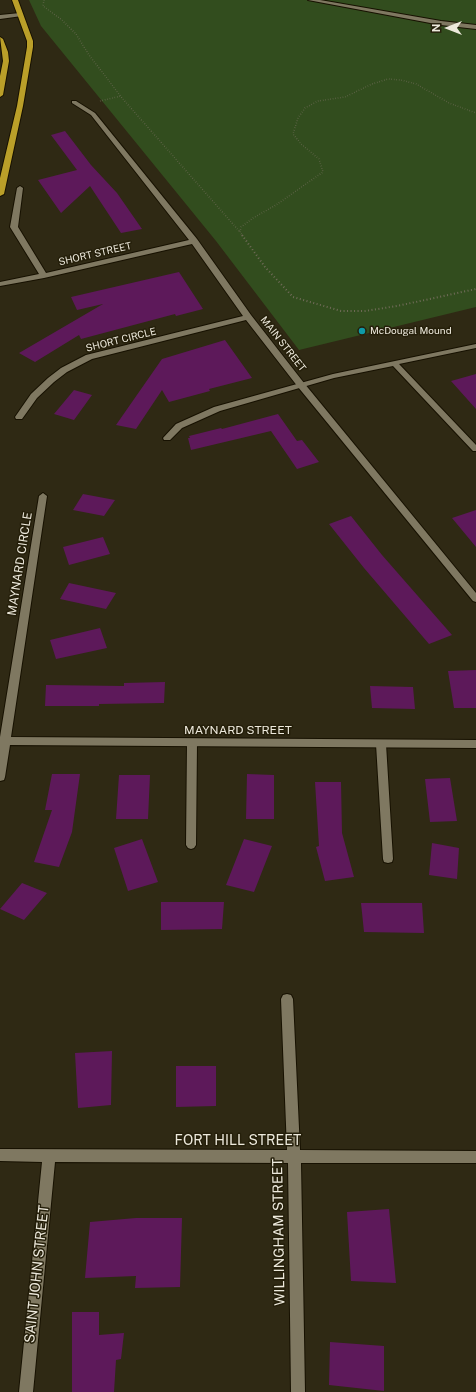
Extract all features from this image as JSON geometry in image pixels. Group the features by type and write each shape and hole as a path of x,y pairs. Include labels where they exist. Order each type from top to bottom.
{"highway":[{"path":"0,194 20,106 30,48 30,40 15,0"},
{"path":"0,39 5,52 6,61 0,95"}],"street":[{"path":"311,0 441,24 476,27"},
{"path":"0,17 20,15"},
{"name":"MAIN STREET","path":"74,102 93,114 194,241 248,317 301,385 476,599"},
{"path":"20,188 14,226 44,276"},
{"name":"SHORT STREET","path":"0,284 44,276 194,241"},
{"name":"SHORT CIRCLE","path":"18,417 34,396 51,380 64,370 89,357 248,317"},
{"name":"MAYNARD CIRCLE","path":"0,777 3,741 43,496"},
{"path":"466,587 476,584"},
{"name":"MAYNARD STREET","path":"3,741 476,744"},
{"name":"WILLINGHAM STREET","path":"287,999 294,1157 298,1392"},
{"name":"FORT HILL STREET","path":"0,1154 49,1156 476,1157"},
{"name":"SAINT JOHN STREET","path":"26,1392 49,1156"}],"lane":[{"path":"167,438 179,426 218,409 333,376 476,346"},
{"path":"394,363 476,449"},
{"path":"191,846 192,743"},
{"path":"380,744 388,859"}],"path":[{"path":"44,0 43,6 62,20 76,34 89,55 121,96 240,232 251,245 265,267 293,297 341,311 366,311 476,289"},
{"path":"240,232 241,227 253,218 276,206 323,172 319,160 301,144 293,134 298,118 305,108 318,101 345,97 378,82 401,80 416,84 449,103 476,113"},
{"path":"100,101 121,96"}],"green space":[{"path":"29,0 476,0 476,307 299,350 216,241 41,26"}],"building":[{"path":"65,131 91,165 117,193 142,229 121,233 90,186 61,213 38,180 77,170 51,135"},
{"path":"179,272 203,309 176,316 175,314 81,339 79,335 35,362 19,353 103,304 77,310 71,297"},
{"path":"225,340 252,378 209,389 210,391 169,402 162,390 136,429 116,425 162,359"},
{"path":"476,374 476,409 451,381"},
{"path":"74,390 92,395 74,420 54,414"},
{"path":"278,414 297,441 302,440 319,462 297,469 271,431 191,450 188,438 190,438 189,436"},
{"path":"83,494 115,500 104,516 73,510"},
{"path":"476,510 476,547 452,518"},
{"path":"351,516 382,555 452,635 429,644 364,568 329,524"},
{"path":"103,537 110,554 69,565 63,547"},
{"path":"69,583 116,593 106,609 60,599"},
{"path":"100,628 107,648 56,659 50,640"},
{"path":"476,670 476,708 454,708 448,671"},
{"path":"165,682 164,703 99,704 99,706 45,706 46,685 124,686 124,683"},
{"path":"370,686 413,687 415,709 372,708"},
{"path":"52,774 80,774 72,832 59,867 34,862 52,810 45,810"},
{"path":"247,774 274,775 274,819 246,819"},
{"path":"119,775 150,775 148,819 116,819"},
{"path":"450,778 457,821 430,822 425,779"},
{"path":"315,782 341,782 342,833 354,877 325,881 316,847 319,846"},
{"path":"142,839 158,882 128,891 114,848"},
{"path":"244,839 272,846 254,892 226,885"},
{"path":"432,843 459,848 457,879 429,875"},
{"path":"22,883 47,893 24,920 0,909"},
{"path":"161,902 224,902 222,929 161,930"},
{"path":"361,903 422,903 424,933 364,932"},
{"path":"112,1051 111,1105 78,1108 75,1053"},
{"path":"176,1066 216,1066 216,1106 176,1107"},
{"path":"389,1209 396,1283 351,1281 347,1212"},
{"path":"136,1218 182,1218 180,1287 135,1288 136,1276 85,1278 90,1222"},
{"path":"72,1312 99,1312 99,1335 124,1333 121,1359 116,1360 114,1392 72,1392"},
{"path":"330,1342 384,1346 384,1391 329,1385"}],"place":[{"name":"McDougal Mound","path":"362,331"}]}
